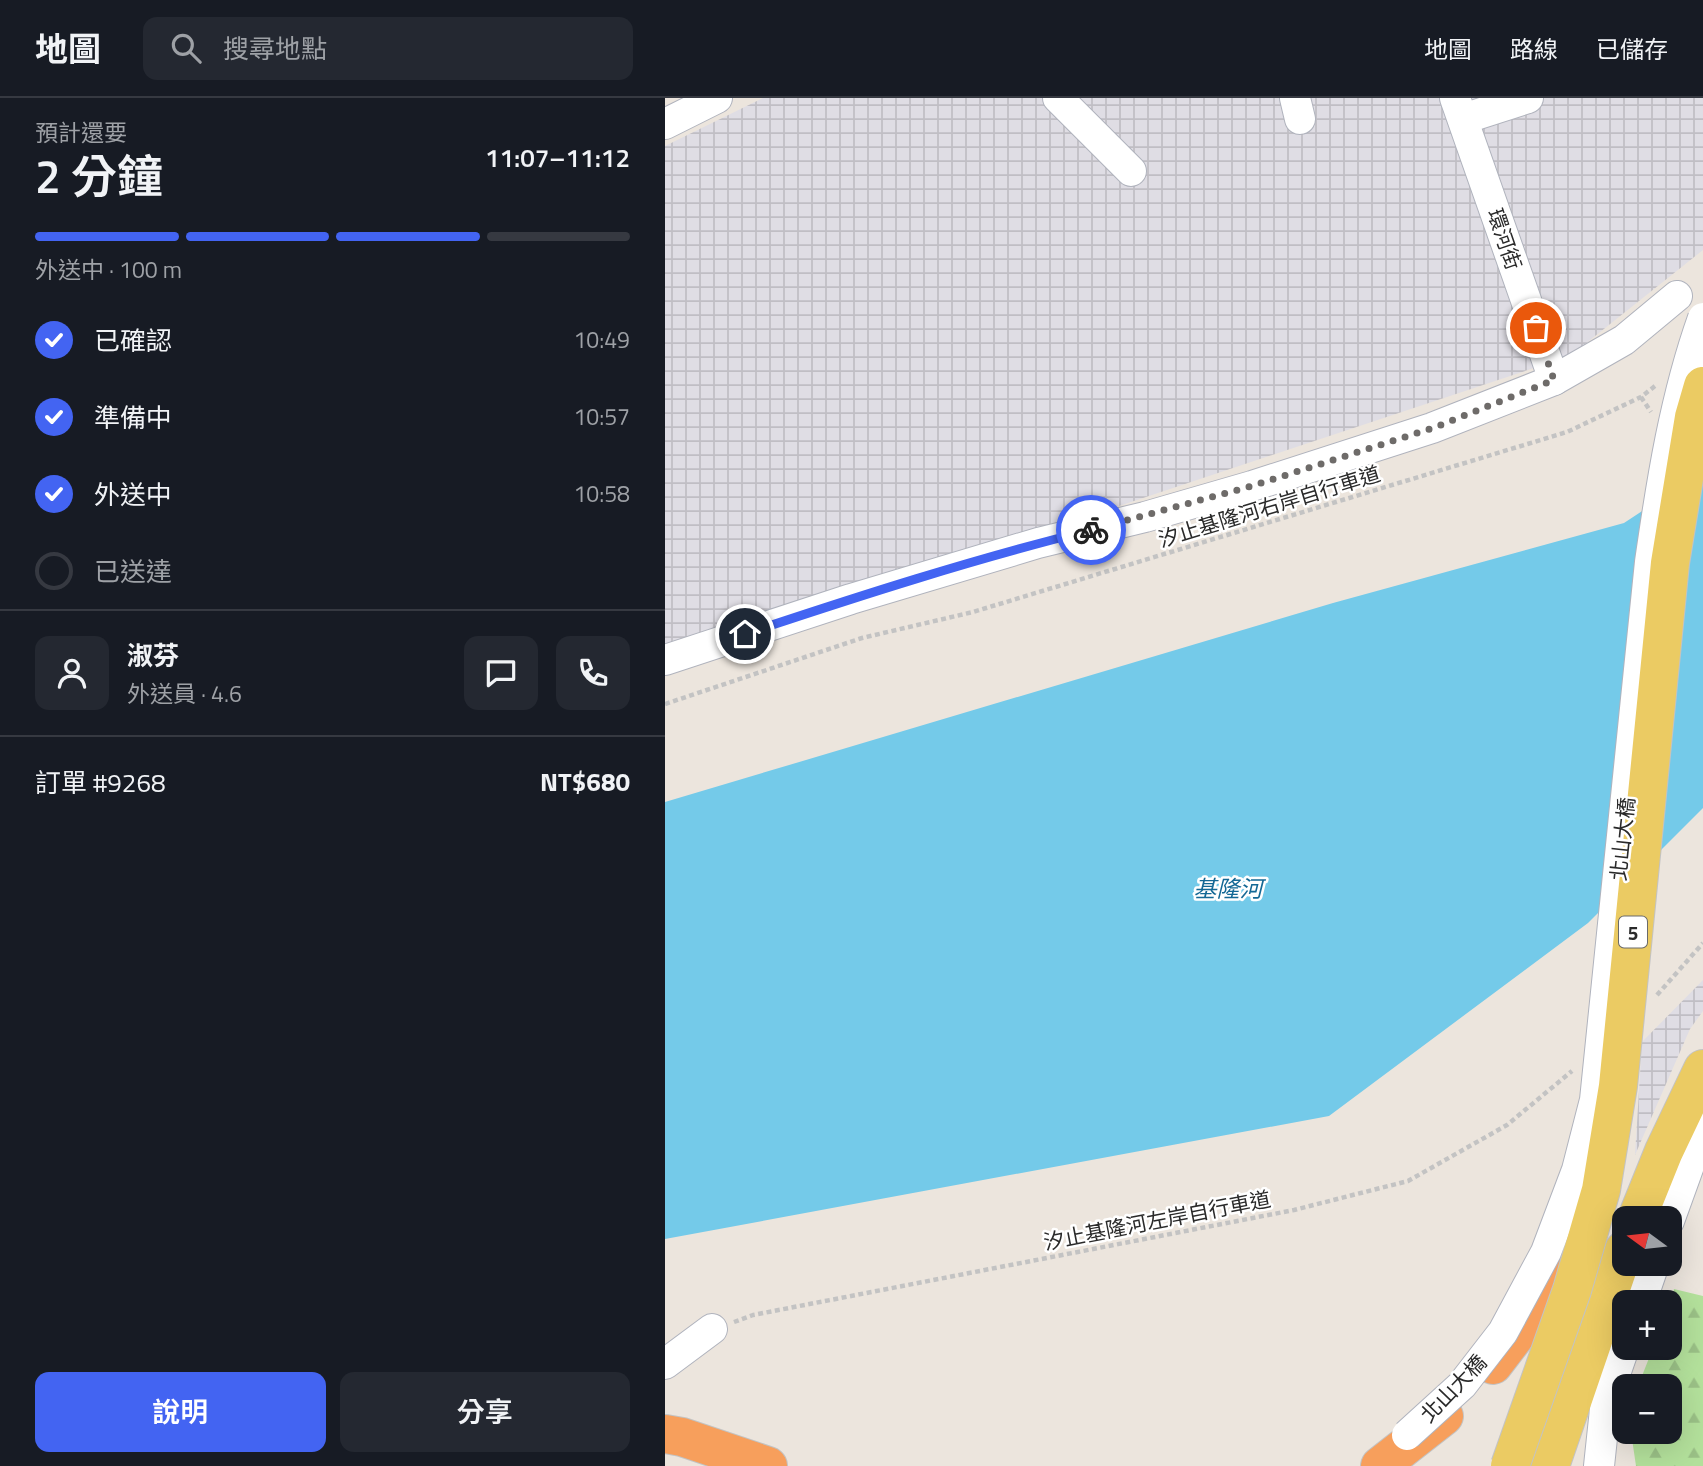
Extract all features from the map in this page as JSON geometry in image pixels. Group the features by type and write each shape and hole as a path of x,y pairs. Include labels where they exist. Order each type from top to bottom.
{"highway":[{"path":"1380,1466 1442,1418 1495,1363 1546,1296 1596,1170 1618,1086"},
{"path":"665,1434 682,1437 768,1466"}],"main road":[{"name":"北山大橋","path":"1510,1466 1572,1290 1601,1190 1618,1086 1670,563 1695,416 1703,386"},
{"path":"1642,1206 1664,1151 1703,1069"},
{"path":"1550,1466 1615,1276"}],"street":[{"path":"665,124 717,98"},
{"path":"1058,98 1131,171"},
{"path":"1459,109 1528,98"},
{"name":"環河街","path":"1459,109 1554,380"},
{"path":"665,660 851,599 1038,543 1145,517 1252,486 1433,428 1554,380 1624,340 1677,296"},
{"name":"北山大橋","path":"1361,1466 1407,1435 1462,1385 1503,1332 1546,1252 1577,1170 1595,1100 1650,562 1661,483 1675,415 1703,318"},
{"path":"1674,1206 1703,1127"},
{"path":"665,1364 712,1329"},
{"path":"1599,1466 1606,1399 1621,1360"}],"path":[{"name":"汐止基隆河右岸自行車道","path":"665,705 862,638 973,612 1567,432 1641,397 1662,381"},
{"path":"1658,994 1703,943"},
{"name":"汐止基隆河左岸自行車道","path":"712,1329 753,1315 1294,1210 1408,1181 1507,1125 1576,1067"}],"shaded area":[{"path":"763,98 1703,98 1703,250 1570,356 665,657 665,146"},
{"path":"1703,980 1703,1011 1690,1029 1635,1155 1642,1042"}],"green space":[{"path":"1682,1291 1703,1296 1703,1466 1636,1466 1633,1444 1682,1444 1682,1374 1643,1374 1648,1360 1682,1360"}],"water":[{"name":"基隆河","path":"1703,471 1703,808 1588,923 1329,1116 665,1239 665,802 1333,603 1624,523"}],"way so far":[{"path":"1091,530 1252,486 1433,428 1554,380 1536,328"}],"route":[{"path":"745,634 851,599 1038,543 1091,530"}]}
